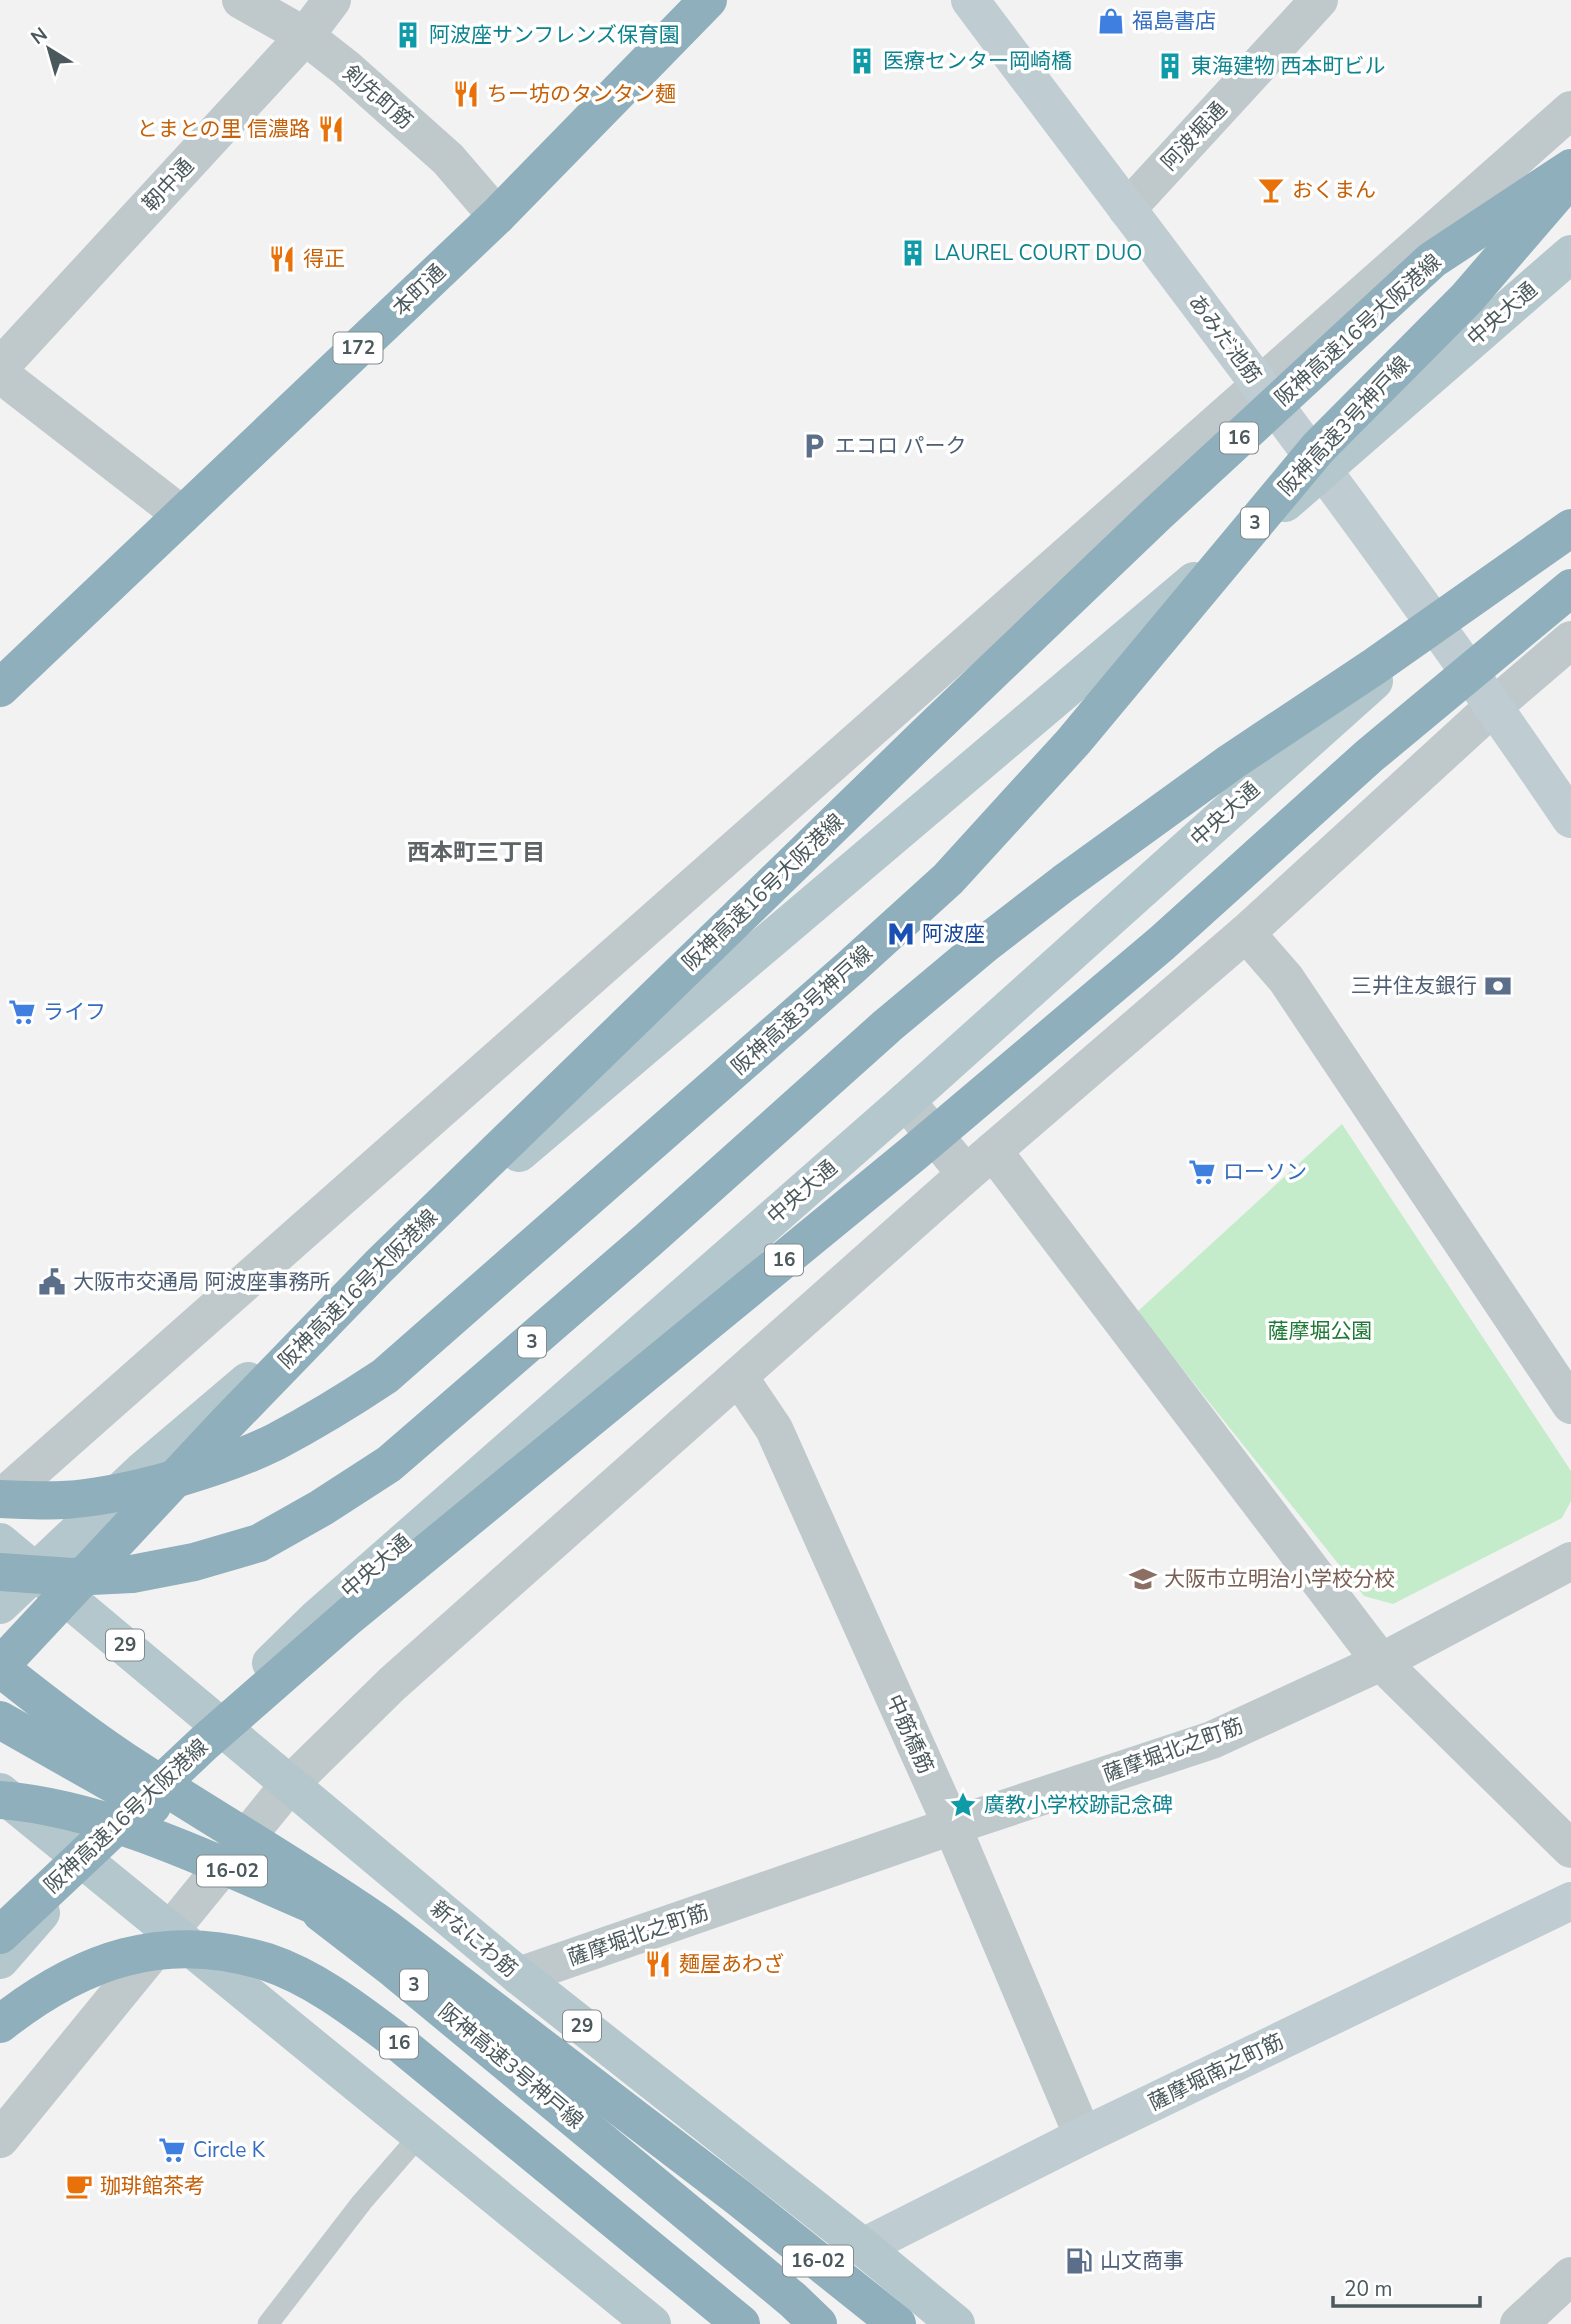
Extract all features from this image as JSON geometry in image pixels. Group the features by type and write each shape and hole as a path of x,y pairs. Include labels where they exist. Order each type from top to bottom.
{"highway":[{"name":"本町通","path":"0,688 497,216 708,0"},
{"name":"阪神高速16号大阪港線","path":"0,1667 237,1413 379,1266 987,676 1157,514 1432,260 1571,168"},
{"name":"阪神高速3号神戸線","path":"0,1499 40,1501 86,1498 210,1468 272,1443 328,1413 385,1376 948,879 1073,742 1318,448 1467,298 1571,177"},
{"name":"3","path":"18,1571 71,1577 132,1574 194,1562 259,1543 321,1508 389,1464 607,1276 887,1026 985,944 1231,762 1375,666 1571,528"},
{"name":"阪神高速16号大阪港線","path":"0,1935 204,1743 348,1617 915,1152 1162,943 1369,756 1571,588"},
{"name":"3","path":"0,1667 56,1713 136,1768 337,1894 451,1977"},
{"name":"阪神高速3号神戸線","path":"0,1720 245,1859 317,1910 395,1970 806,2312"},
{"name":"16-02","path":"0,1800 30,1803 94,1818 161,1841 342,1917 451,1977 897,2324"},
{"name":"16","path":"0,2024 32,1998 77,1973 130,1954 175,1949 200,1950 225,1952 268,1963 308,1981 343,2002 398,2042 741,2324"}],"main road":[{"name":"中央大通","path":"0,1605 18,1571 142,1471 1322,472 1571,254"},
{"name":"中央大通","path":"0,1960 85,1861 214,1720 316,1619 906,1101 1435,627 1571,510"},
{"name":"新なにわ筋","path":"0,1542 18,1571 214,1720 519,1976 863,2247 956,2324"},
{"path":"0,1792 652,2324"}],"street":[{"name":"剣先町筋","path":"241,0 305,36 346,68 448,159 497,216"},
{"name":"靭中通","path":"0,368 305,36 332,0"},
{"name":"あみだ池筋","path":"970,0 1261,386 1494,706 1571,819"},
{"name":"阿波堀通","path":"1126,209 1319,0"},
{"path":"0,1499 1571,110"},
{"path":"0,374 182,515"},
{"path":"0,2139 289,1785 391,1684 980,1163 1246,933 1494,706 1571,640"},
{"path":"1246,933 1286,979 1571,1405"},
{"path":"906,1101 980,1163 1381,1662 1571,1849"},
{"name":"中筋橋筋","path":"739,1377 774,1429 952,1826 1083,2136"},
{"name":"薩摩堀北之町筋","path":"519,1976 952,1826 1212,1740 1381,1662 1571,1561"},
{"name":"薩摩堀南之町筋","path":"863,2247 1083,2136 1571,1901"},
{"path":"1519,2324 1571,2276"}],"lane":[{"path":"268,2324 362,2202 420,2135"}],"green space":[{"name":"薩摩堀公園","path":"1342,1124 1571,1471 1571,1501 1562,1518 1393,1604 1364,1596 1137,1312"}],"place":[{"name":"福島書店","path":"1111,21"},
{"name":"阿波座サンフレンズ保育園","path":"408,35"},
{"name":"医療センター岡崎橋","path":"862,61"},
{"name":"東海建物 西本町ビル","path":"1170,66"},
{"name":"ちー坊のタンタン麺","path":"466,94"},
{"name":"とまとの里 信濃路","path":"331,129"},
{"name":"おくまん","path":"1271,190"},
{"name":"LAUREL COURT DUO","path":"913,253"},
{"name":"得正","path":"282,259"},
{"name":"エコロ パーク","path":"814,446"},
{"name":"阿波座","path":"901,934"},
{"name":"三井住友銀行","path":"1498,986"},
{"name":"ライフ","path":"22,1012"},
{"name":"ローソン","path":"1202,1172"},
{"name":"大阪市交通局 阿波座事務所","path":"52,1282"},
{"name":"大阪市立明治小学校分校","path":"1143,1579"},
{"name":"廣教小学校跡記念碑","path":"963,1805"},
{"name":"麺屋あわざ","path":"658,1964"},
{"name":"Circle K","path":"172,2150"},
{"name":"珈琲館茶考","path":"79,2186"},
{"name":"山文商事","path":"1079,2261"}],"district":[{"name":"西本町三丁目","path":"476,852"}]}
